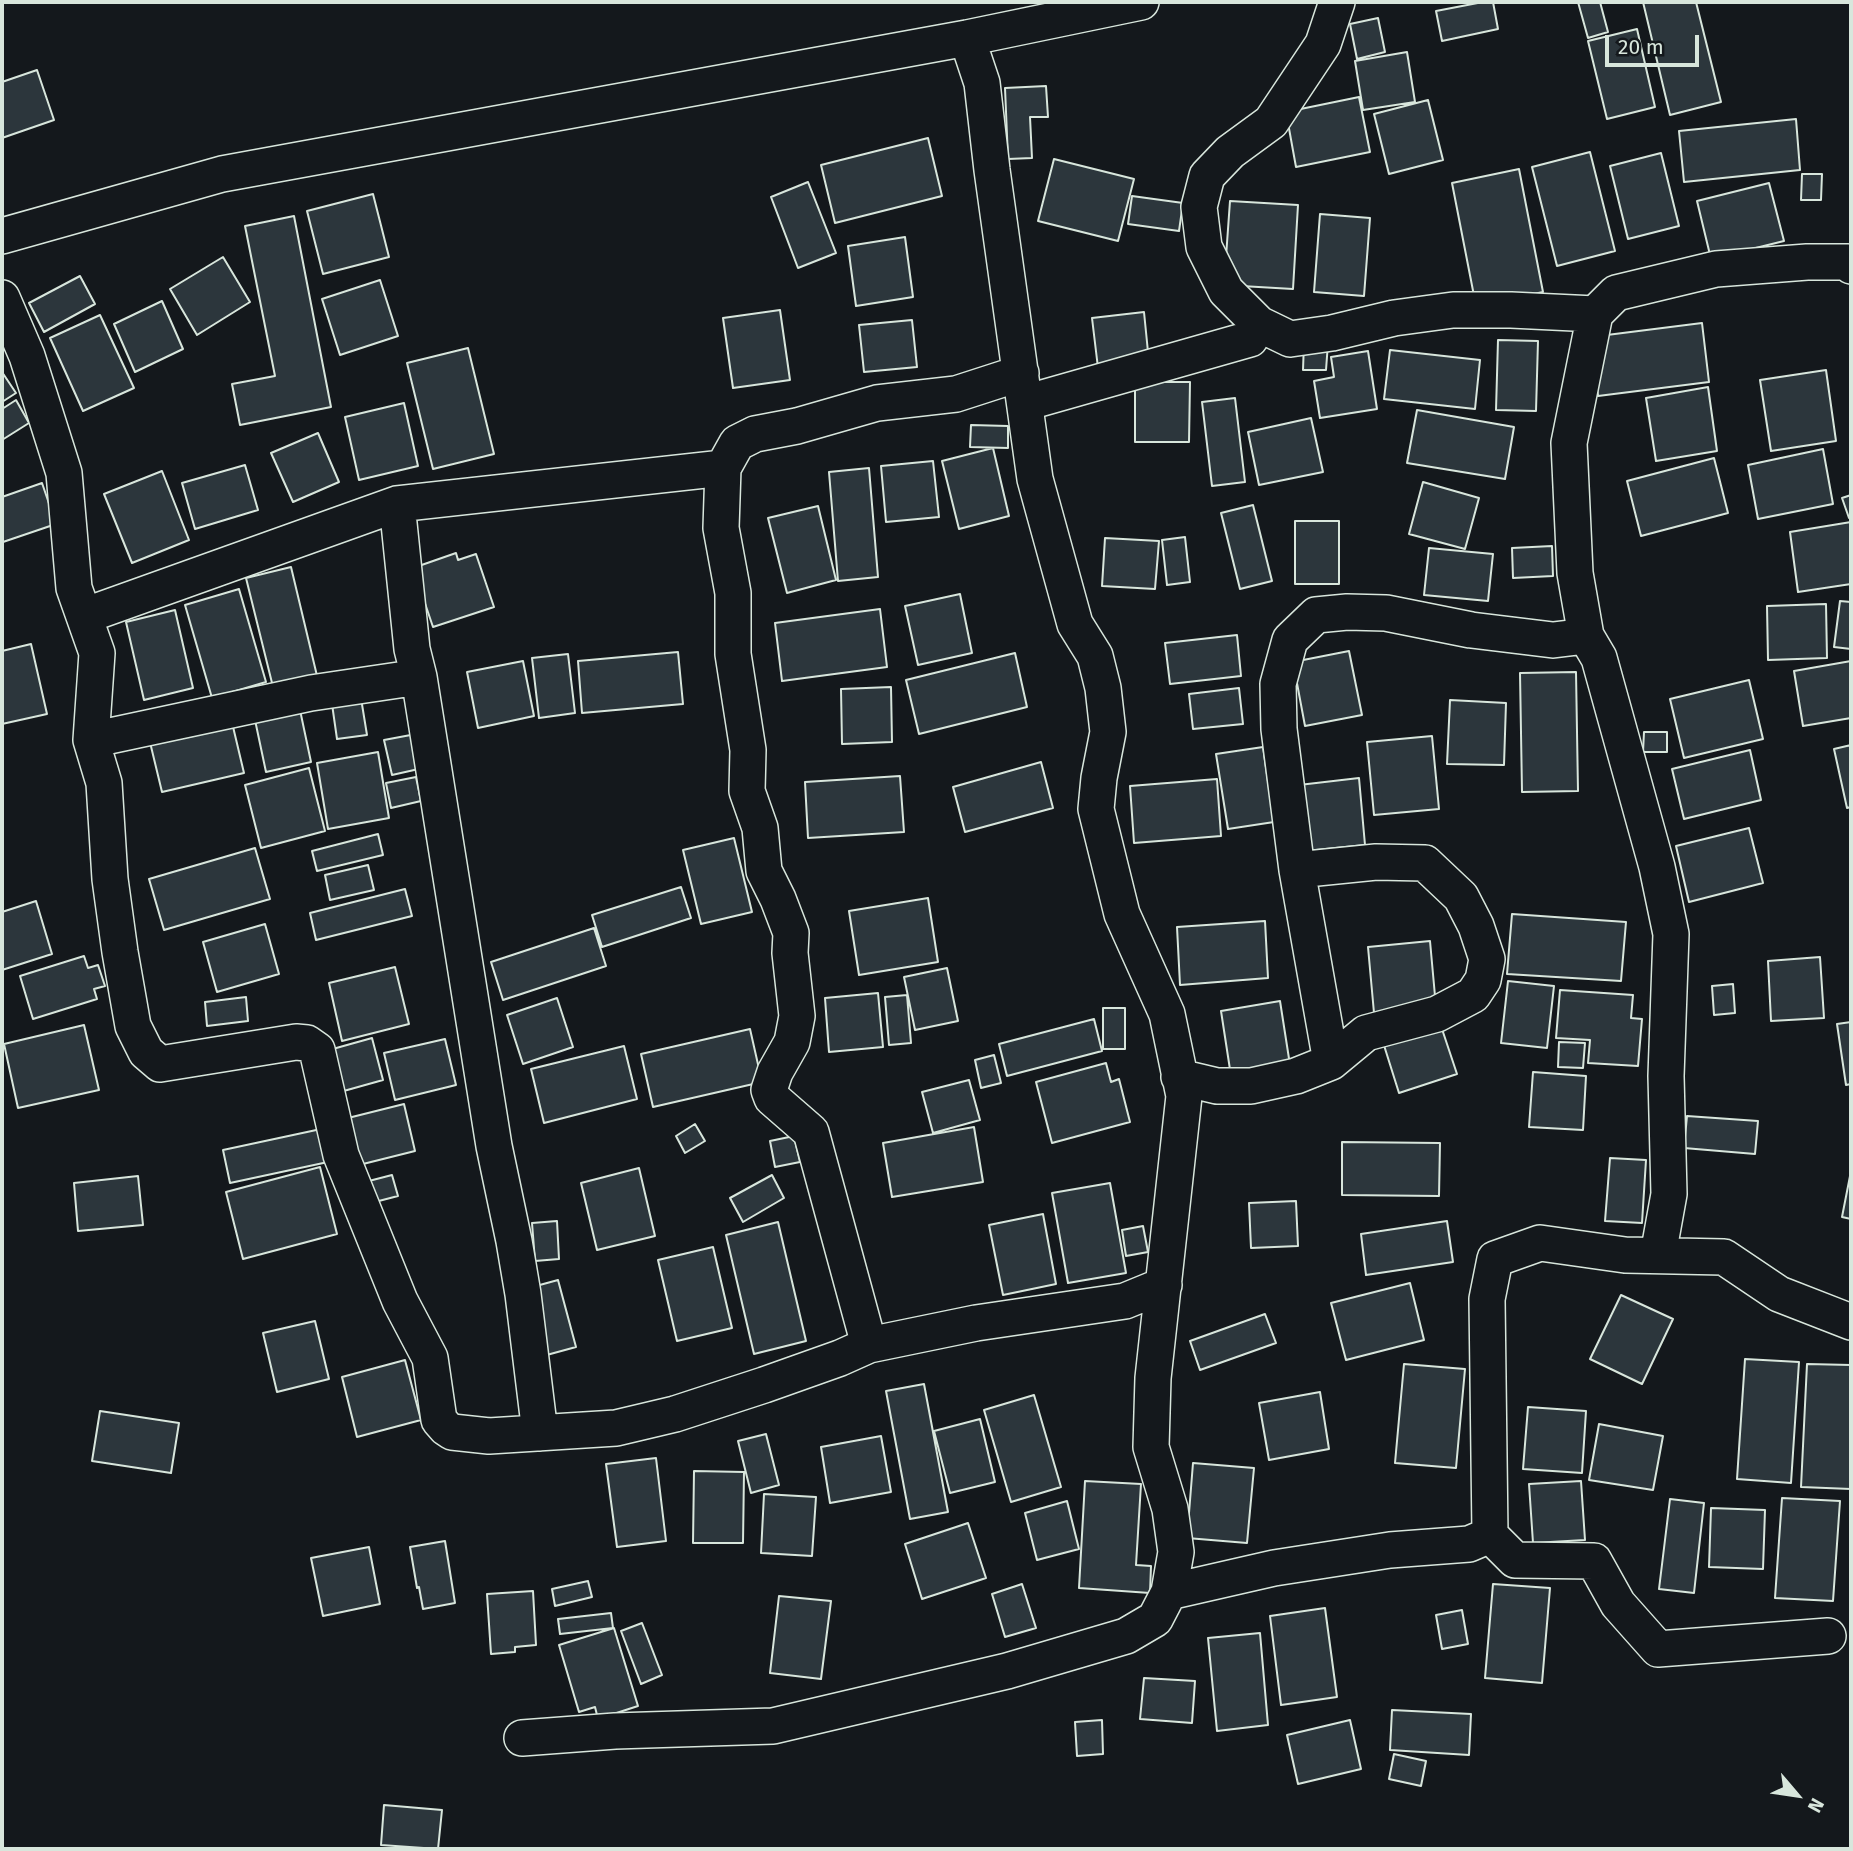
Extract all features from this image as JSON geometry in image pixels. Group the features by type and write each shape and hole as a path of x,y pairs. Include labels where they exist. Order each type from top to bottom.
{"street":[{"path":"2,236 222,174 967,38 1141,2"},
{"path":"1337,2 1323,44 1271,122 1230,152 1207,176 1199,207 1205,247 1226,291 1259,324 1290,339 1332,333 1394,318 1453,310 1595,314"},
{"path":"522,1738 615,1731 773,1726 1007,1671 1126,1636 1155,1619 1169,1592 1176,1552 1170,1509 1151,1447 1153,1378 1184,1096 1167,1014 1122,914 1097,809 1099,778 1108,732 1103,688 1095,656 1075,624 1035,479 982,83 967,38"},
{"path":"1658,1255 1669,1194 1667,1076 1671,934 1657,867 1599,658 1586,636 1575,573 1569,443 1595,314 1616,293 1716,269 1807,262 1848,262 1851,266"},
{"path":"2,298 27,356 64,473 74,588 97,653 91,740 104,783 110,879 133,1026 146,1052 160,1064 296,1042 317,1050 341,1155 400,1301 430,1358 439,1420 446,1428 452,1432 489,1436 616,1429 676,1414 840,1358 869,1345 976,1323 1125,1301 1164,1286"},
{"path":"869,1345 810,1132 772,1098 769,1090 775,1072 792,1042 797,1016 790,953 791,933 764,871 760,828 747,790 748,750 733,654 733,593 721,527 723,468 737,443 755,434 797,426 877,403 1023,388 1250,339 1259,324"},
{"path":"84,616 397,504 723,468"},
{"path":"397,504 412,649 419,677 494,1146 523,1294 540,1433"},
{"path":"1331,1062 1297,870 1279,729 1278,684 1290,640 1316,615 1347,612 1386,613 1471,630 1553,640 1586,636"},
{"path":"91,740 311,693 419,677"},
{"path":"1179,1077 1217,1086 1251,1086 1296,1076 1331,1062 1366,1034 1437,1014 1473,995 1483,980 1487,959 1476,926 1461,897 1425,863 1376,862 1297,870"},
{"path":"1828,1636 1658,1649 1618,1604 1594,1561 1515,1560 1490,1535 1487,1299 1495,1259 1540,1243 1625,1255 1724,1257 1779,1294 1851,1322"},
{"path":"1169,1592 1274,1568 1390,1550 1469,1544 1490,1535"}],"building":[{"path":"1493,2 1498,29 1442,41 1436,11"},
{"path":"1578,2 1600,2 1608,32 1588,38"},
{"path":"1643,2 1696,2 1721,102 1670,115"},
{"path":"1378,18 1385,52 1357,59 1350,24"},
{"path":"1637,29 1655,107 1607,119 1588,41"},
{"path":"1407,52 1415,102 1363,110 1355,61"},
{"path":"37,70 54,120 2,138 2,82"},
{"path":"1046,86 1048,117 1030,117 1032,158 1008,159 1005,88"},
{"path":"1359,97 1370,152 1296,167 1286,112"},
{"path":"1428,100 1443,160 1389,174 1374,114"},
{"path":"1796,119 1800,170 1684,182 1679,131"},
{"path":"928,138 942,196 835,223 821,165"},
{"path":"1590,152 1615,251 1557,266 1532,167"},
{"path":"1661,153 1679,226 1628,239 1610,166"},
{"path":"1054,159 1134,179 1118,241 1038,221"},
{"path":"1519,169 1543,292 1476,306 1452,183"},
{"path":"1802,174 1822,174 1821,200 1801,200"},
{"path":"808,182 836,253 798,268 771,197"},
{"path":"1769,183 1784,241 1711,259 1697,201"},
{"path":"373,194 389,257 323,274 307,211"},
{"path":"1132,196 1183,203 1179,231 1128,224"},
{"path":"1230,201 1298,205 1293,289 1224,285"},
{"path":"1320,214 1370,218 1364,296 1314,292"},
{"path":"294,216 331,407 240,425 232,384 275,376 245,226"},
{"path":"905,237 913,297 856,306 848,246"},
{"path":"223,257 250,302 197,335 170,289"},
{"path":"80,276 95,304 44,332 29,303"},
{"path":"380,280 398,336 340,355 322,299"},
{"path":"162,301 183,349 135,372 114,324"},
{"path":"780,310 790,380 733,388 723,318"},
{"path":"1144,312 1149,362 1098,368 1092,318"},
{"path":"100,315 134,388 83,411 50,338"},
{"path":"912,320 917,367 864,372 859,325"},
{"path":"1702,323 1709,382 1598,396 1591,337"},
{"path":"1498,340 1538,341 1536,411 1496,410"},
{"path":"1304,342 1328,343 1326,370 1303,370"},
{"path":"468,348 494,454 433,469 407,363"},
{"path":"1390,350 1480,360 1475,409 1384,399"},
{"path":"1368,351 1377,409 1320,418 1314,381 1334,377 1331,357"},
{"path":"1826,370 1836,441 1771,451 1760,380"},
{"path":"2,372 16,393 2,402"},
{"path":"1135,382 1190,382 1189,442 1135,442"},
{"path":"1708,387 1717,451 1656,461 1646,398"},
{"path":"1235,398 1245,482 1212,486 1202,402"},
{"path":"16,400 29,423 2,440 2,409"},
{"path":"404,403 418,466 359,480 345,417"},
{"path":"1417,410 1514,427 1505,479 1407,463"},
{"path":"1311,418 1323,472 1259,485 1248,432"},
{"path":"971,425 1008,426 1008,448 970,447"},
{"path":"318,433 339,482 293,502 271,453"},
{"path":"993,448 1009,516 959,529 942,461"},
{"path":"1823,449 1833,504 1758,519 1748,465"},
{"path":"1714,458 1728,513 1641,536 1627,481"},
{"path":"933,461 939,517 886,522 881,466"},
{"path":"245,465 258,510 195,529 182,483"},
{"path":"869,468 878,577 838,581 829,472"},
{"path":"162,471 189,540 132,563 104,494"},
{"path":"1423,482 1479,498 1465,549 1409,534"},
{"path":"42,483 56,524 3,542 2,497"},
{"path":"1851,495 1851,518 1849,518 1842,498"},
{"path":"1253,505 1272,581 1240,589 1221,513"},
{"path":"818,506 836,580 787,593 768,518"},
{"path":"1295,521 1339,521 1339,584 1295,584"},
{"path":"1851,522 1851,584 1798,592 1790,532"},
{"path":"1185,537 1190,582 1167,585 1162,540"},
{"path":"1105,538 1159,541 1155,589 1102,586"},
{"path":"1552,546 1553,576 1513,578 1512,548"},
{"path":"1429,548 1493,554 1488,601 1424,595"},
{"path":"456,553 458,560 476,554 494,607 433,627 413,568"},
{"path":"291,567 318,680 274,691 246,578"},
{"path":"239,589 266,682 212,698 185,605"},
{"path":"960,594 972,653 918,665 905,606"},
{"path":"1840,601 1851,602 1851,649 1834,647"},
{"path":"1826,604 1827,658 1768,660 1767,606"},
{"path":"880,609 887,667 782,681 775,623"},
{"path":"175,610 193,688 144,700 126,622"},
{"path":"1237,635 1241,676 1170,684 1165,643"},
{"path":"31,644 47,714 2,724 2,651"},
{"path":"1349,651 1362,715 1305,726 1293,662"},
{"path":"678,652 683,704 582,713 578,661"},
{"path":"1015,653 1027,707 919,734 906,680"},
{"path":"568,654 575,713 539,718 532,658"},
{"path":"523,661 534,716 478,728 467,672"},
{"path":"1851,661 1851,718 1803,726 1794,671"},
{"path":"1576,672 1578,791 1522,792 1520,673"},
{"path":"1749,680 1763,739 1684,758 1670,699"},
{"path":"891,687 892,742 842,744 841,689"},
{"path":"1239,688 1243,724 1193,729 1189,694"},
{"path":"360,692 367,735 337,739 331,697"},
{"path":"1450,700 1506,703 1504,765 1447,764"},
{"path":"300,710 311,762 266,772 255,720"},
{"path":"230,714 244,773 162,792 148,734"},
{"path":"1644,732 1667,732 1667,752 1643,752"},
{"path":"416,734 423,768 392,775 384,740"},
{"path":"1432,736 1439,809 1374,815 1367,742"},
{"path":"1851,745 1851,807 1847,808 1834,749"},
{"path":"1263,747 1274,822 1228,829 1216,754"},
{"path":"1750,750 1761,800 1684,819 1672,769"},
{"path":"378,752 389,818 328,829 317,763"},
{"path":"1041,762 1053,808 965,832 953,787"},
{"path":"309,768 325,831 261,848 245,785"},
{"path":"900,776 904,832 808,838 805,782"},
{"path":"416,777 421,801 391,808 386,783"},
{"path":"1359,778 1365,845 1306,851 1299,785"},
{"path":"1217,779 1221,836 1134,843 1130,786"},
{"path":"1749,828 1763,883 1689,902 1676,846"},
{"path":"378,834 383,855 317,871 312,851"},
{"path":"734,838 752,912 701,924 683,850"},
{"path":"255,848 270,899 164,930 149,879"},
{"path":"368,865 374,890 330,900 325,875"},
{"path":"681,887 691,918 602,947 592,915"},
{"path":"405,889 412,916 316,940 310,913"},
{"path":"928,898 938,962 859,975 849,911"},
{"path":"36,901 52,954 2,970 2,912"},
{"path":"1512,914 1626,922 1621,981 1507,974"},
{"path":"1265,921 1268,978 1180,985 1177,927"},
{"path":"265,924 279,974 217,992 203,942"},
{"path":"594,928 606,966 503,1000 491,962"},
{"path":"1430,941 1436,1007 1374,1013 1368,947"},
{"path":"84,956 88,968 98,965 105,986 94,989 97,999 33,1019 20,976"},
{"path":"1820,957 1824,1018 1771,1021 1768,961"},
{"path":"395,967 409,1024 342,1041 329,983"},
{"path":"947,968 958,1021 915,1030 904,977"},
{"path":"1508,981 1554,986 1547,1048 1501,1043"},
{"path":"1733,984 1735,1013 1714,1015 1712,986"},
{"path":"1560,990 1633,995 1631,1018 1642,1019 1638,1066 1588,1063 1590,1040 1556,1038"},
{"path":"878,993 883,1047 829,1052 825,998"},
{"path":"907,995 911,1043 889,1045 885,997"},
{"path":"246,997 248,1021 207,1026 205,1002"},
{"path":"557,998 573,1047 523,1064 507,1015"},
{"path":"1280,1001 1290,1065 1231,1076 1221,1011"},
{"path":"1103,1008 1125,1008 1125,1049 1103,1049"},
{"path":"1094,1019 1102,1051 1007,1076 999,1044"},
{"path":"1439,1020 1457,1074 1399,1093 1382,1039"},
{"path":"1851,1022 1851,1084 1846,1085 1837,1024"},
{"path":"84,1025 99,1090 18,1108 4,1044"},
{"path":"750,1029 762,1082 653,1107 641,1054"},
{"path":"372,1038 383,1080 333,1094 322,1052"},
{"path":"445,1039 456,1085 395,1100 384,1053"},
{"path":"1559,1042 1585,1043 1583,1068 1558,1067"},
{"path":"624,1046 637,1099 544,1123 531,1069"},
{"path":"994,1055 1001,1083 981,1088 975,1060"},
{"path":"1106,1063 1111,1082 1119,1079 1130,1122 1052,1143 1036,1082"},
{"path":"1533,1072 1586,1076 1583,1130 1529,1127"},
{"path":"969,1080 980,1120 933,1133 922,1092"},
{"path":"404,1104 415,1151 347,1168 336,1121"},
{"path":"1687,1116 1758,1121 1755,1154 1684,1148"},
{"path":"695,1124 705,1141 685,1153 676,1136"},
{"path":"974,1127 983,1182 892,1197 883,1143"},
{"path":"321,1129 328,1162 230,1183 223,1150"},
{"path":"794,1136 800,1162 775,1167 770,1141"},
{"path":"1342,1142 1440,1143 1439,1196 1342,1195"},
{"path":"1610,1158 1646,1160 1642,1223 1605,1221"},
{"path":"320,1167 337,1234 243,1259 226,1192"},
{"path":"639,1168 655,1236 597,1250 581,1183"},
{"path":"1851,1171 1851,1219 1842,1217"},
{"path":"392,1175 398,1196 371,1203 365,1182"},
{"path":"772,1175 784,1198 743,1222 730,1198"},
{"path":"138,1176 143,1225 78,1231 74,1183"},
{"path":"1110,1183 1126,1273 1068,1283 1052,1193"},
{"path":"1296,1201 1298,1246 1251,1248 1249,1203"},
{"path":"1043,1214 1056,1284 1003,1295 989,1225"},
{"path":"557,1221 559,1259 535,1261 532,1223"},
{"path":"1447,1221 1453,1262 1366,1275 1361,1234"},
{"path":"778,1222 806,1341 754,1354 726,1235"},
{"path":"1143,1226 1148,1252 1126,1256 1122,1230"},
{"path":"713,1247 732,1328 677,1341 658,1260"},
{"path":"558,1280 576,1347 543,1356 525,1289"},
{"path":"1410,1283 1424,1340 1346,1360 1331,1303"},
{"path":"1621,1295 1673,1319 1642,1384 1590,1359"},
{"path":"1265,1314 1276,1343 1200,1370 1190,1341"},
{"path":"315,1321 329,1379 277,1392 263,1333"},
{"path":"1745,1359 1799,1362 1791,1483 1737,1479"},
{"path":"405,1360 421,1420 357,1437 342,1377"},
{"path":"1404,1364 1465,1369 1456,1468 1395,1463"},
{"path":"1807,1364 1851,1365 1851,1489 1801,1487"},
{"path":"924,1384 948,1512 910,1519 886,1391"},
{"path":"1320,1392 1329,1449 1269,1460 1259,1403"},
{"path":"1034,1395 1061,1487 1011,1502 984,1410"},
{"path":"1528,1407 1586,1411 1582,1473 1523,1469"},
{"path":"100,1411 179,1423 171,1473 92,1461"},
{"path":"980,1419 995,1482 950,1493 934,1431"},
{"path":"1599,1424 1663,1436 1653,1490 1589,1480"},
{"path":"766,1434 779,1485 751,1493 738,1441"},
{"path":"881,1436 891,1492 830,1503 821,1447"},
{"path":"656,1458 666,1541 617,1547 606,1464"},
{"path":"1193,1463 1254,1468 1247,1543 1187,1538"},
{"path":"694,1471 744,1472 743,1543 693,1543"},
{"path":"1085,1481 1141,1484 1136,1565 1151,1566 1150,1593 1079,1588"},
{"path":"1581,1481 1585,1540 1533,1543 1529,1484"},
{"path":"764,1494 816,1497 812,1556 761,1553"},
{"path":"1782,1498 1840,1501 1833,1601 1775,1598"},
{"path":"1670,1499 1704,1503 1694,1593 1659,1589"},
{"path":"1067,1501 1079,1549 1037,1560 1025,1513"},
{"path":"1711,1508 1765,1510 1763,1569 1709,1567"},
{"path":"968,1523 986,1578 922,1599 905,1544"},
{"path":"445,1541 455,1603 423,1609 410,1547"},
{"path":"369,1547 380,1604 323,1616 311,1558"},
{"path":"588,1581 592,1597 555,1606 552,1589"},
{"path":"1022,1584 1036,1628 1005,1637 992,1594"},
{"path":"1493,1584 1550,1588 1542,1683 1485,1678"},
{"path":"533,1591 536,1645 515,1647 515,1652 491,1654 487,1594"},
{"path":"779,1596 831,1601 821,1679 770,1673"},
{"path":"1325,1608 1337,1697 1281,1705 1270,1616"},
{"path":"1462,1610 1468,1644 1442,1649 1436,1615"},
{"path":"611,1613 613,1628 560,1634 558,1619"},
{"path":"642,1623 662,1675 641,1684 621,1631"},
{"path":"614,1628 638,1706 598,1719 595,1707 579,1712 559,1645"},
{"path":"1260,1633 1268,1725 1217,1731 1208,1638"},
{"path":"1144,1678 1195,1681 1192,1723 1140,1719"},
{"path":"1392,1710 1471,1714 1469,1755 1390,1750"},
{"path":"1102,1720 1103,1754 1077,1756 1075,1722"},
{"path":"1350,1720 1361,1769 1298,1784 1287,1735"},
{"path":"1394,1754 1426,1761 1421,1786 1389,1779"},
{"path":"384,1805 442,1810 438,1849 381,1845"}]}
